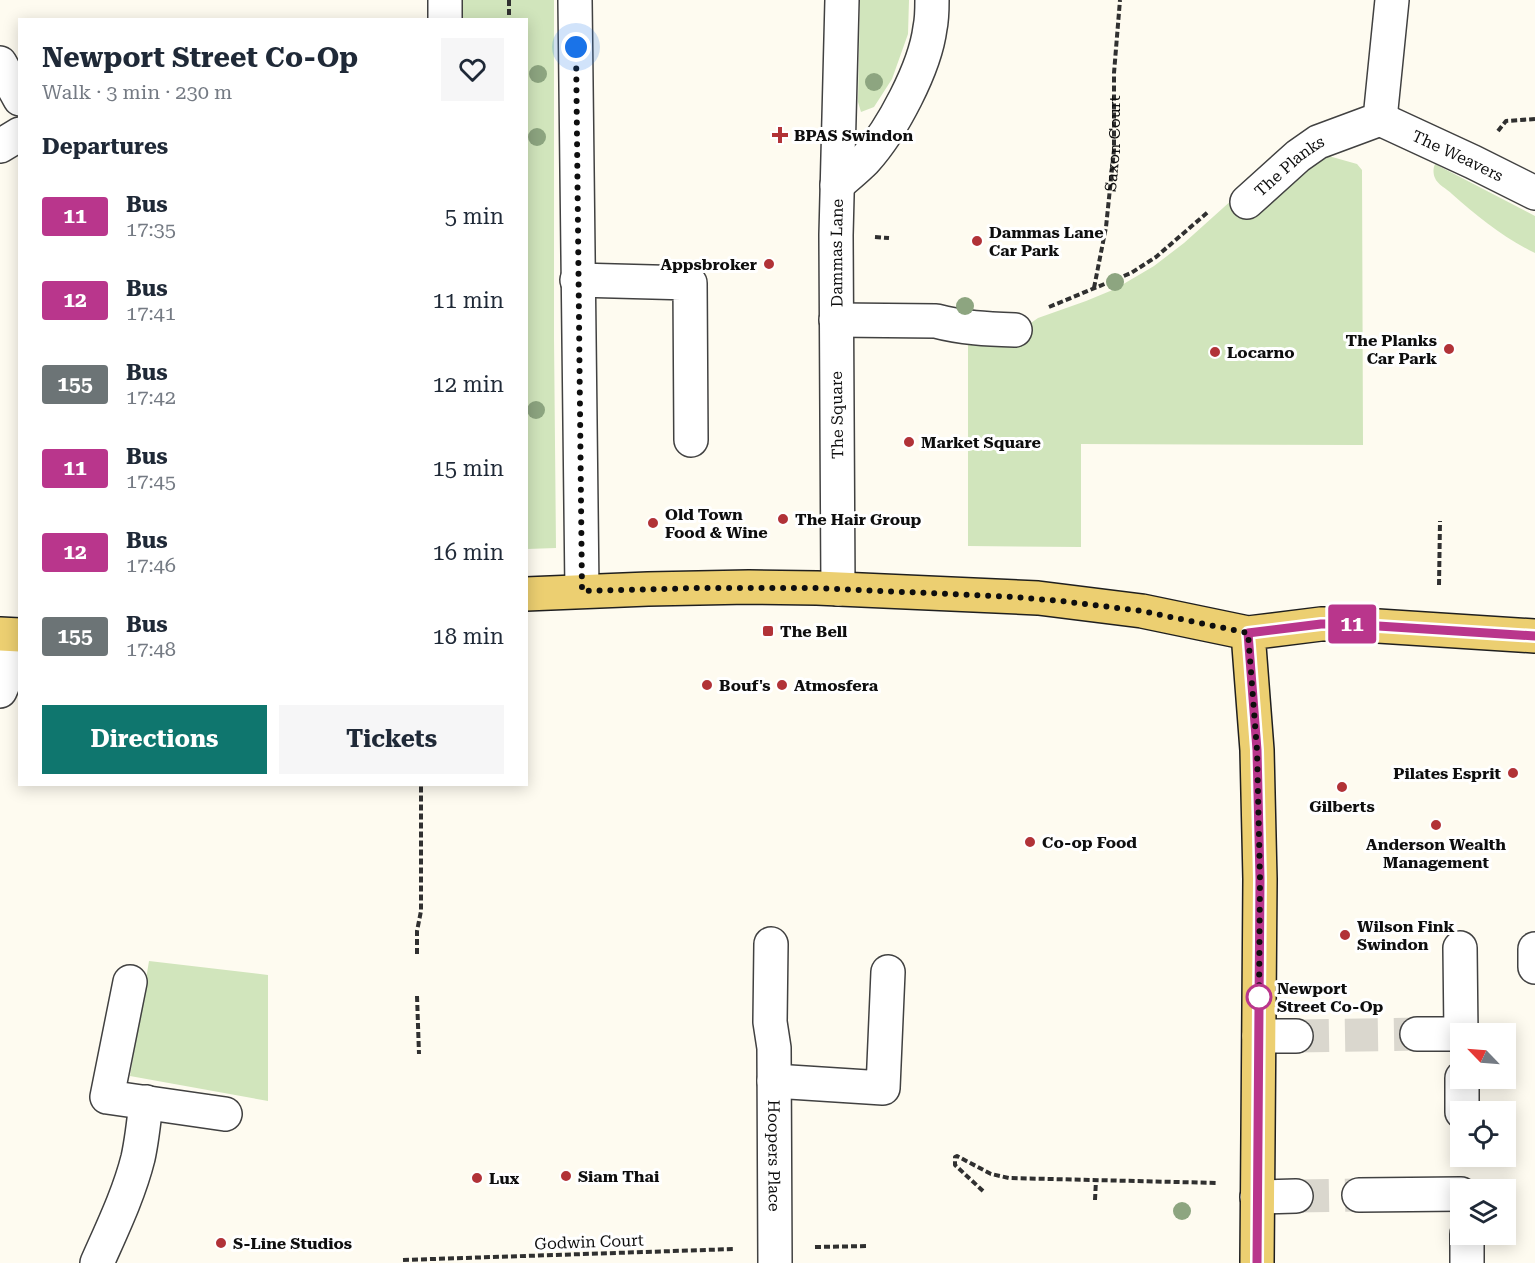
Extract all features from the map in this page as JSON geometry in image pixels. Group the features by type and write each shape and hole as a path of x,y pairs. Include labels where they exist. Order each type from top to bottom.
{"main road":[{"path":"528,594 749,587 838,589 1061,601 1142,611 1248,633 1321,624 1347,624 1535,636"},
{"path":"1248,633 1257,750 1260,855 1257,1263"},
{"path":"0,634 18,634"}],"street":[{"path":"445,0 445,18"},
{"path":"575,0 582,591"},
{"name":"Dammas Lane","path":"836,320 842,0"},
{"path":"837,185 865,160 902,105 919,68 930,30 932,0"},
{"path":"1380,119 1392,0"},
{"path":"0,63 18,95"},
{"name":"The Weavers","path":"1380,119 1535,193"},
{"name":"The Planks","path":"1247,202 1298,156 1318,142 1380,119"},
{"path":"0,146 18,135"},
{"path":"577,280 690,283 691,440"},
{"path":"836,320 936,321 982,329 1015,330"},
{"name":"The Square","path":"836,320 838,589"},
{"path":"0,691 18,650"},
{"name":"Hoopers Place","path":"771,944 770,1022 774,1048 775,1255"},
{"path":"1460,948 1461,1023"},
{"path":"1535,949 1535,967"},
{"path":"774,1081 884,1088 888,972"},
{"path":"130,982 107,1097 225,1114"},
{"path":"1417,1034 1450,1034"},
{"path":"1259,1036 1296,1036"},
{"path":"97,1263 138,1158 146,1102"},
{"path":"1257,1190 1296,1196"},
{"path":"1359,1195 1450,1194"},
{"path":"1467,1245 1467,1263"}],"path":[{"path":"509,0 509,18"},
{"name":"Saxon Court","path":"1094,288 1106,226 1113,150 1114,73 1119,0"},
{"name":"The Planks","path":"1045,308 1131,273 1156,257 1234,188 1247,202"},
{"path":"1439,585 1440,521"},
{"path":"417,954 417,931 421,911 421,786"},
{"path":"417,996 419,1054"},
{"path":"983,1191 955,1165 957,1156 976,1168 999,1177 1096,1180 1257,1190"},
{"path":"1095,1200 1096,1180"},
{"name":"Godwin Court","path":"403,1260 775,1255 868,1246"}],"green space":[{"path":"459,0 554,0 556,548 528,549 528,18 459,18"},
{"path":"860,0 909,0 908,34 892,79 874,107 861,112 858,102"},
{"name":"Locarno","path":"1318,153 1357,164 1362,170 1363,445 1081,444 1081,547 968,546 968,338 1028,325 1038,318 1115,289 1154,266 1184,243 1233,199"},
{"path":"1435,164 1535,216 1535,253 1492,226 1440,184 1434,175"},
{"path":"149,961 268,975 268,1101 130,1076"}],"tunnel":[{"path":"1296,1036 1417,1034"},
{"path":"1296,1196 1359,1195"}],"bus line":[{"name":"11","path":"1257,1263 1260,879 1257,750 1248,633 1321,624 1347,624 1535,636"}],"place":[{"name":"BPAS Swindon","path":"780,135"},
{"name":"Dammas Lane Car Park","path":"977,241"},
{"name":"Appsbroker","path":"769,264"},
{"name":"The Planks Car Park","path":"1449,349"},
{"name":"Locarno","path":"1215,352"},
{"name":"Market Square","path":"909,442"},
{"name":"The Hair Group","path":"783,519"},
{"name":"Old Town Food & Wine","path":"653,523"},
{"name":"The Bell","path":"768,631"},
{"name":"Bouf's","path":"707,685"},
{"name":"Atmosfera","path":"782,685"},
{"name":"Pilates Esprit","path":"1513,773"},
{"name":"Gilberts","path":"1342,787"},
{"name":"Anderson Wealth Management","path":"1436,825"},
{"name":"Co-op Food","path":"1030,842"},
{"name":"Wilson Fink Swindon","path":"1345,935"},
{"name":"Newport Street Co-Op","path":"1259,997"},
{"name":"Siam Thai","path":"566,1176"},
{"name":"Lux","path":"477,1178"},
{"name":"S-Line Studios","path":"221,1243"}],"route":[{"path":"576,47 582,591 749,587 1014,597 1142,611 1248,633 1257,750 1260,879 1259,997"}]}
